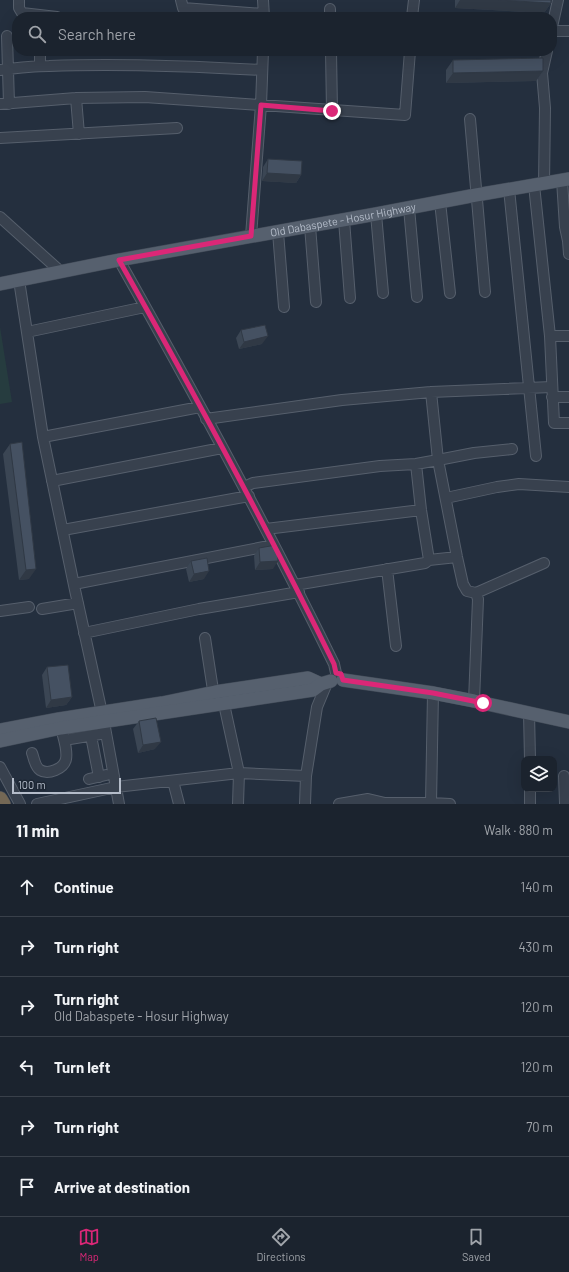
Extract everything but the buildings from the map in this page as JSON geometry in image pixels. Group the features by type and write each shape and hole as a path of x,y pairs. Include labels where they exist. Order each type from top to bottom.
{"highway":[{"path":"0,799 3,804"}],"main road":[{"name":"Old Dabaspete - Hosur Highway","path":"0,284 119,260 508,189 566,180"},
{"path":"0,730 59,719 104,722 162,703 215,692 308,678 433,693 569,722"},
{"path":"0,741 61,728 313,690 331,680"}],"street":[{"path":"19,0 19,8 21,12"},
{"path":"180,0 183,8 229,12"},
{"path":"263,0 264,12"},
{"path":"413,12 414,0"},
{"path":"555,12 558,0"},
{"path":"557,31 569,31"},
{"path":"7,36 4,69 4,104 76,98 145,97 405,115 410,56"},
{"path":"40,56 40,66"},
{"path":"251,236 261,105 263,56"},
{"path":"331,56 332,111"},
{"path":"546,56 542,73 546,108 539,185 550,336 552,398 554,423 569,422"},
{"path":"4,69 40,66 172,65 262,70"},
{"path":"76,98 79,134"},
{"path":"470,120 484,292"},
{"path":"0,138 177,128"},
{"path":"566,180 565,227 569,254"},
{"path":"508,189 536,456"},
{"path":"440,202 450,293"},
{"path":"409,208 417,297"},
{"path":"376,214 383,293"},
{"path":"0,217 60,271"},
{"path":"344,220 350,298"},
{"path":"310,226 316,302"},
{"path":"278,232 284,307"},
{"path":"119,260 247,492 334,664 331,680 317,707 306,776 305,804"},
{"path":"18,280 43,437 104,722 119,804"},
{"path":"27,332 145,307"},
{"path":"550,336 568,333"},
{"path":"206,419 342,400 431,392 552,387"},
{"path":"431,392 438,460 457,557 463,584 467,591 476,593 544,563"},
{"path":"552,398 569,397"},
{"path":"43,437 200,407"},
{"path":"52,481 222,448"},
{"path":"62,530 247,492 253,483 380,466 416,464 474,453 512,449"},
{"path":"416,464 421,510 430,560"},
{"path":"446,498 519,484 569,487"},
{"path":"266,529 421,510"},
{"path":"74,584 274,544"},
{"path":"84,633 387,569 425,563 430,560 457,557"},
{"path":"387,569 396,646"},
{"path":"474,701 478,599 476,593"},
{"path":"42,609 78,603"},
{"path":"0,611 29,607"},
{"path":"205,638 213,690 224,704 239,773 238,804"},
{"path":"431,803 433,693"},
{"path":"529,713 530,756"},
{"path":"70,739 91,736 104,722"},
{"path":"32,753 37,767 41,770 45,771 63,767 66,760 66,753 61,728"},
{"path":"91,736 99,777"},
{"path":"0,767 20,804"},
{"path":"37,804 116,787 239,773 306,776"},
{"path":"89,779 114,774"},
{"path":"562,776 566,804"},
{"path":"173,781 178,804"},
{"path":"530,792 530,804"},
{"path":"339,804 368,799 385,803 450,804"}],"green space":[{"path":"0,327 12,402 0,404"}],"route":[{"path":"332,111 261,105 251,236 119,260 244,487 299,592 334,664 336,673 341,674 343,680 433,693 483,703"}]}
